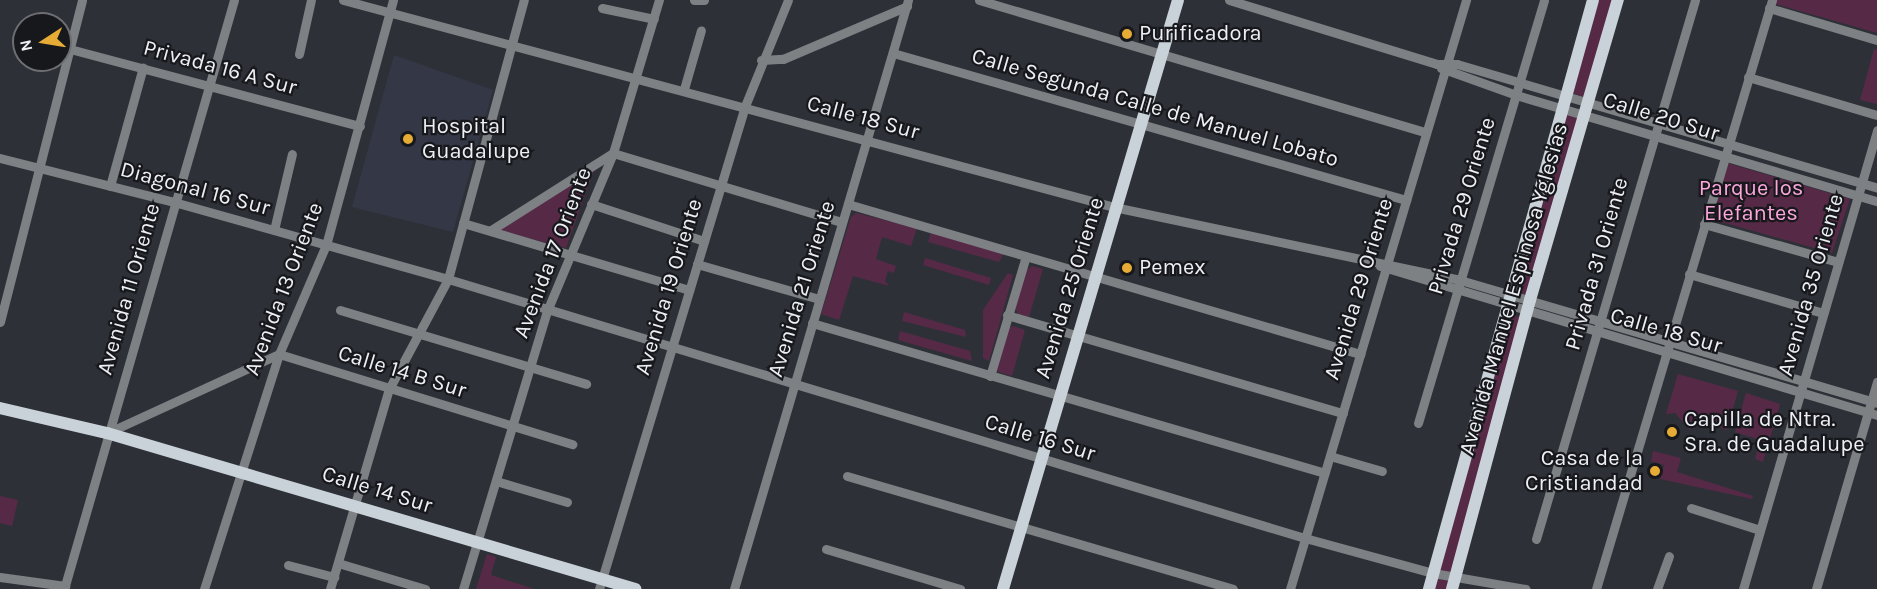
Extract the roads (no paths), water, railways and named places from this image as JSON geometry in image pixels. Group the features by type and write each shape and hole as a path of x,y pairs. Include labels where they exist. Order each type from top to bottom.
{"main road":[{"name":"Avenida 25 Oriente","path":"1003,589 1178,0"},
{"name":"Avenida Manuel Espinosa Yglesias","path":"1429,589 1593,0"},
{"name":"Avenida Manuel Espinosa Yglesias","path":"1453,584 1528,306 1618,0"},
{"name":"Calle 14 Sur","path":"0,408 107,433 477,542 601,584 635,589"}],"street":[{"path":"72,41 82,0"},
{"name":"Avenida 11 Oriente","path":"64,587 234,0"},
{"path":"299,54 311,0"},
{"name":"Calle 18 Sur","path":"344,0 638,76 1117,207 1375,263 1457,290 1528,306 1598,332 1873,413"},
{"name":"Avenida 13 Oriente","path":"204,589 279,354 326,245 393,0"},
{"path":"330,589 357,506 389,389 448,279 524,0"},
{"name":"Avenida 17 Oriente","path":"463,589 547,311 613,153 659,0"},
{"path":"694,0 704,0"},
{"name":"Avenida 19 Oriente","path":"601,584 719,187 761,60 788,0"},
{"path":"980,0 1426,132"},
{"path":"1229,0 1437,64 1444,72"},
{"name":"Avenida 29 Oriente","path":"1290,589 1466,0"},
{"name":"Privada 29 Oriente","path":"1418,423 1544,0"},
{"name":"Privada 31 Oriente","path":"1536,539 1695,0"},
{"path":"761,60 783,59 908,3"},
{"name":"Avenida 21 Oriente","path":"734,589 908,3"},
{"path":"1596,589 1671,341 1726,145 1770,4 1877,40"},
{"path":"602,8 654,19"},
{"path":"684,89 700,30"},
{"name":"Privada 16 A Sur","path":"72,49 210,84 360,126"},
{"name":"Calle Segunda Calle de Manuel Lobato","path":"893,53 1406,200"},
{"path":"1437,64 1448,61"},
{"name":"Calle 20 Sur","path":"1448,61 1519,84 1564,103"},
{"path":"110,186 143,67"},
{"path":"0,322 64,72"},
{"name":"Calle 20 Sur","path":"1444,72 1516,95 1564,103 1659,125 1877,188"},
{"path":"1748,77 1877,114"},
{"name":"Calle 20 Sur","path":"1587,109 1655,136 1877,201"},
{"name":"Avenida 35 Oriente","path":"1743,589 1877,130"},
{"path":"491,230 590,164 613,153 719,187 842,222"},
{"path":"274,230 292,154"},
{"name":"Diagonal 16 Sur","path":"0,159 174,202 448,279 547,311"},
{"path":"591,204 704,241"},
{"path":"848,204 1360,354"},
{"path":"463,223 689,290"},
{"path":"1704,224 1838,262"},
{"path":"990,376 1026,256"},
{"path":"697,264 819,299"},
{"name":"Calle 18 Sur","path":"1386,266 1460,279 1508,300"},
{"path":"1689,274 1823,313"},
{"name":"Calle 18 Sur","path":"1528,306 1602,321 1874,402"},
{"path":"340,310 586,384"},
{"name":"Calle 16 Sur","path":"547,311 1305,538 1433,573 1453,584 1526,589"},
{"path":"1007,315 1343,413"},
{"path":"812,323 1325,473"},
{"path":"107,433 279,354"},
{"name":"Calle 14 B Sur","path":"279,354 572,444"},
{"path":"1816,589 1873,413 1877,382"},
{"path":"1330,456 1382,471"},
{"path":"847,476 1021,529 1233,589"},
{"path":"496,481 567,502"},
{"path":"1691,508 1760,530"},
{"path":"826,549 960,589"},
{"path":"1657,589 1669,556"},
{"path":"338,563 425,589"},
{"path":"288,565 333,577"},
{"path":"0,577 64,587"}],"place":[{"name":"Purificadora","path":"1127,34"},
{"name":"Hospital Guadalupe","path":"408,139"},
{"name":"Pemex","path":"1127,268"},
{"name":"Capilla de Ntra. Sra. de Guadalupe","path":"1672,432"},
{"name":"Casa de la Cristiandad","path":"1655,471"}],"park label":[{"name":"Parque los Elefantes","path":"1751,200"}]}
